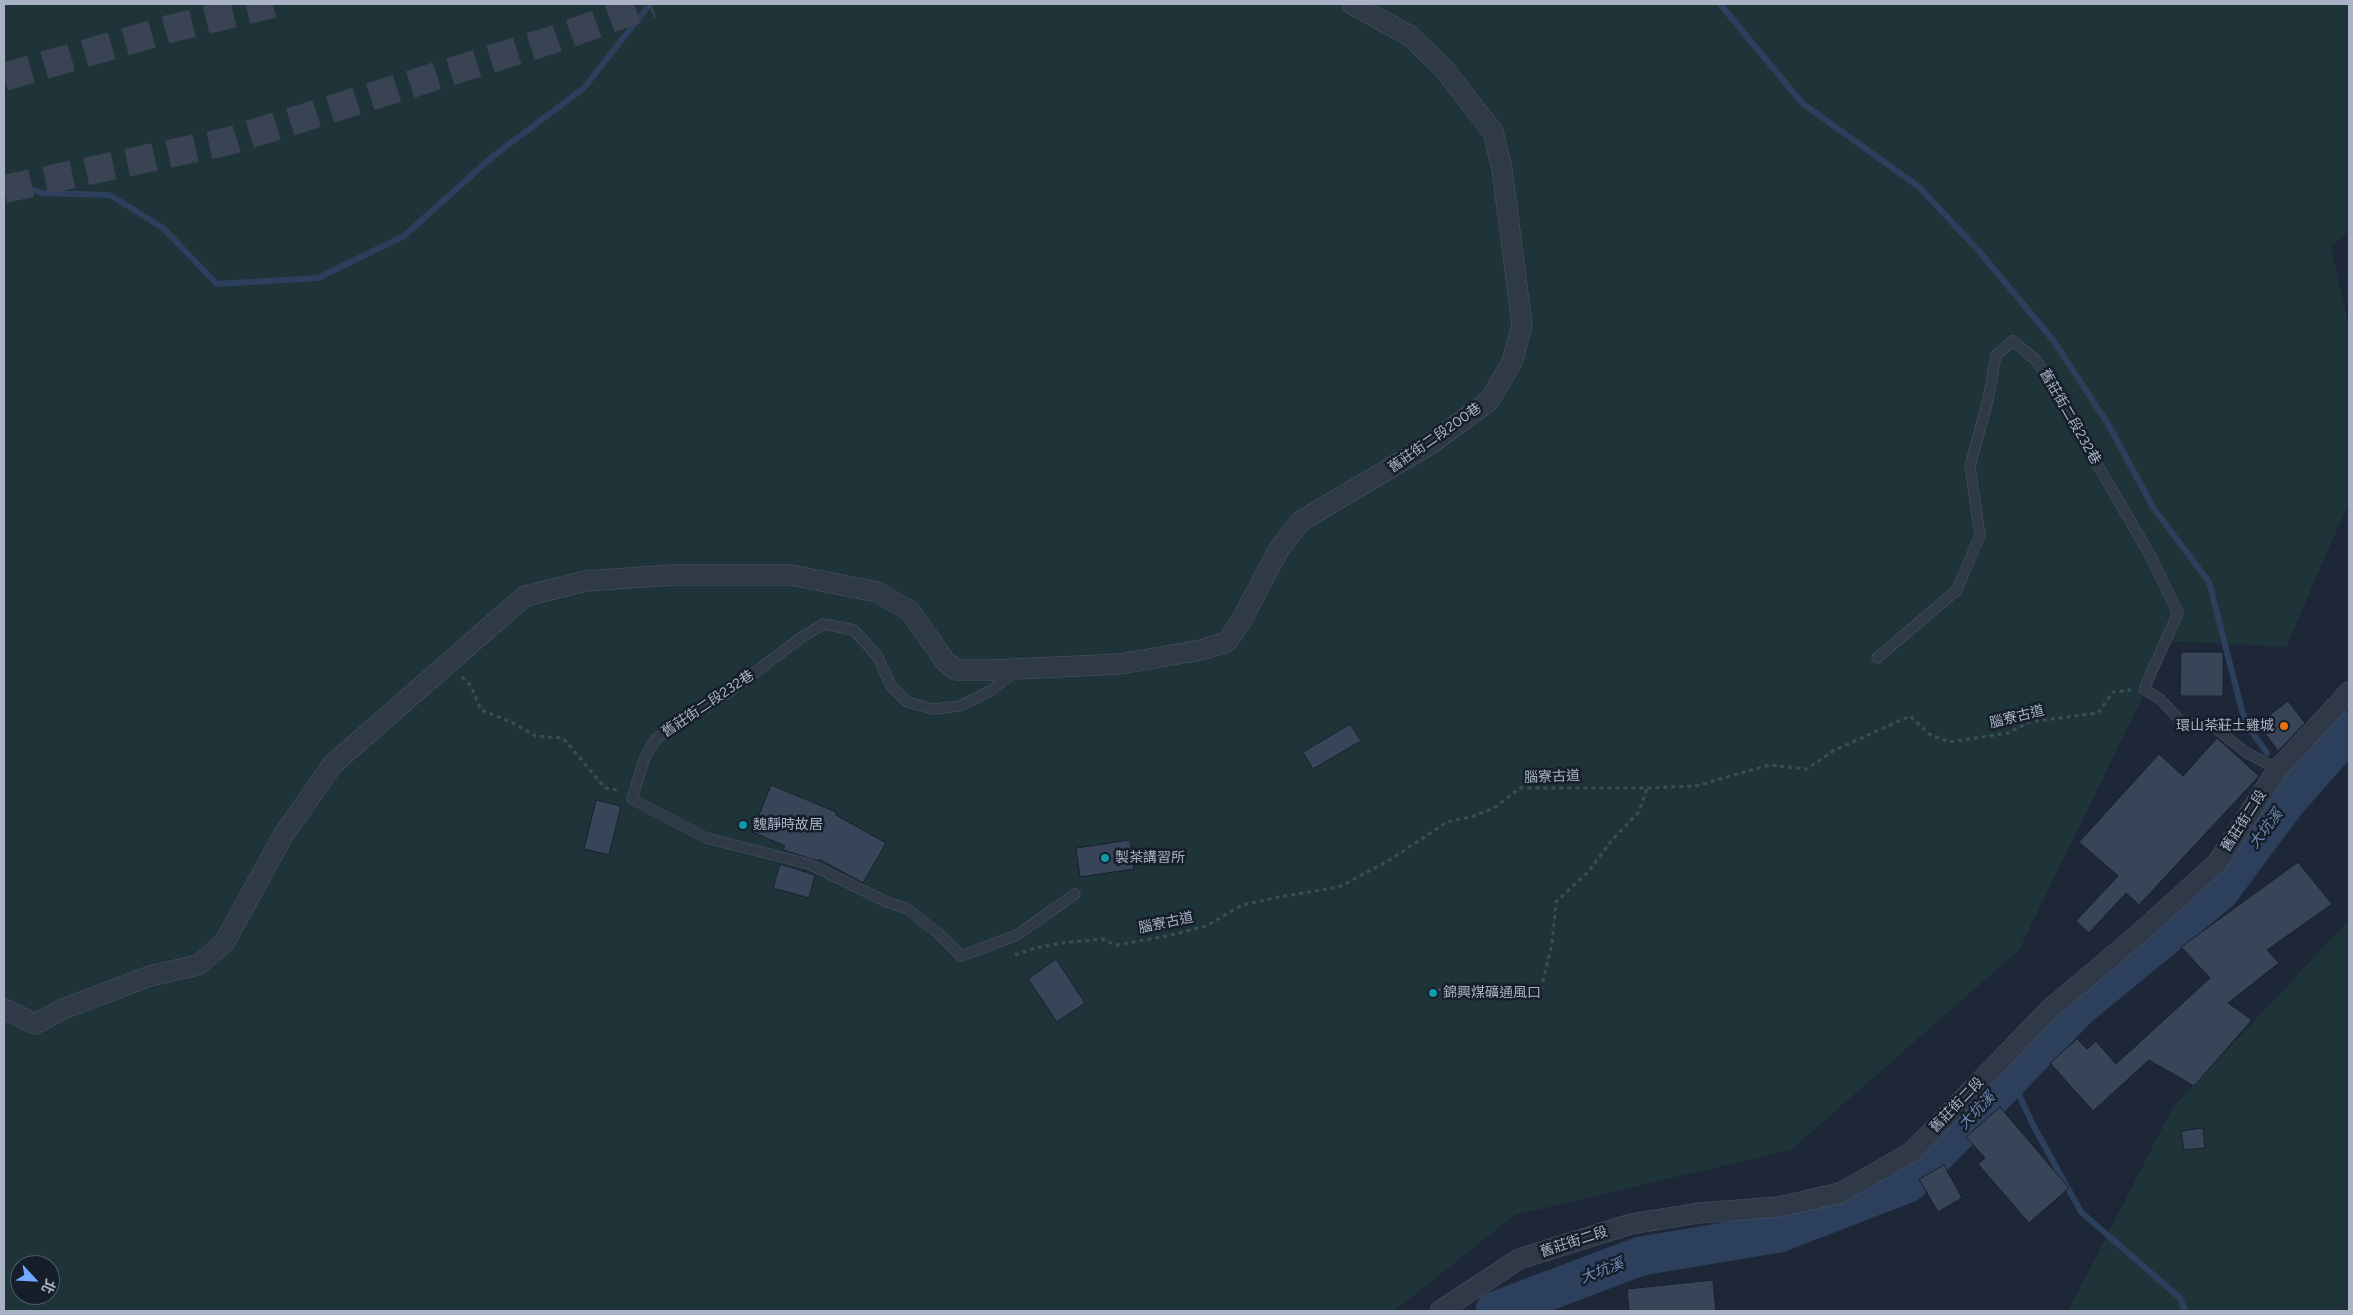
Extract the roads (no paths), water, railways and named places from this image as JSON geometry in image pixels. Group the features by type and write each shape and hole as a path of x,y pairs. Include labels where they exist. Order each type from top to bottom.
{"street":[{"name":"舊莊街二段200巷","path":"4,1009 35,1024 63,1009 150,976 198,965 224,943 284,834 333,764 450,664 525,596 586,581 672,575 791,575 877,592 910,611 944,661 956,670 1120,664 1202,650 1227,642 1279,549 1301,521 1429,445 1489,401 1512,362 1522,325 1502,169 1493,132 1444,69 1410,36 1352,4"},
{"name":"舊莊街二段","path":"1440,1311 1519,1260 1631,1224 1699,1213 1779,1207 1840,1193 1912,1152 2050,1009 2139,934 2218,862 2282,765 2349,692"}],"lane":[{"name":"舊莊街二段232巷","path":"1877,658 1957,590 1980,535 1970,466 1988,400 1996,355 2013,341 2037,361 2150,555 2178,613 2144,689 2160,699 2182,722 2214,727 2247,753 2282,765"},
{"name":"舊莊街二段232巷","path":"1021,667 990,691 960,706 933,709 908,702 891,686 878,657 854,630 824,624 802,637 726,694 656,739 645,757 632,799 706,838 809,864 887,902 906,908 938,933 961,956 1017,935 1074,894"}],"waterway":[{"path":"4,179 42,193 110,195 163,228 217,284 318,278 404,236 492,157 584,88 650,4"},
{"path":"1720,4 1802,103 1919,187 1978,250 2053,340 2108,424 2154,509 2209,582 2242,711 2249,728 2267,753"},
{"name":"大坑溪","path":"1495,1311 1641,1256 1779,1233 1908,1183 2079,1007 2219,892 2286,802 2349,731"},
{"path":"2301,772 2307,776"},
{"path":"2011,1077 2033,1125 2081,1212 2180,1298 2185,1311"}],"tunnel":[{"path":"4,77 173,28 273,4"},
{"path":"4,189 229,141 555,39 651,4"}],"place":[{"name":"環山茶莊土雞城","path":"2284,726"},
{"name":"魏靜時故居","path":"743,825"},
{"name":"製茶講習所","path":"1105,858"},
{"name":"錦興煤礦通風口","path":"1433,993"}]}
